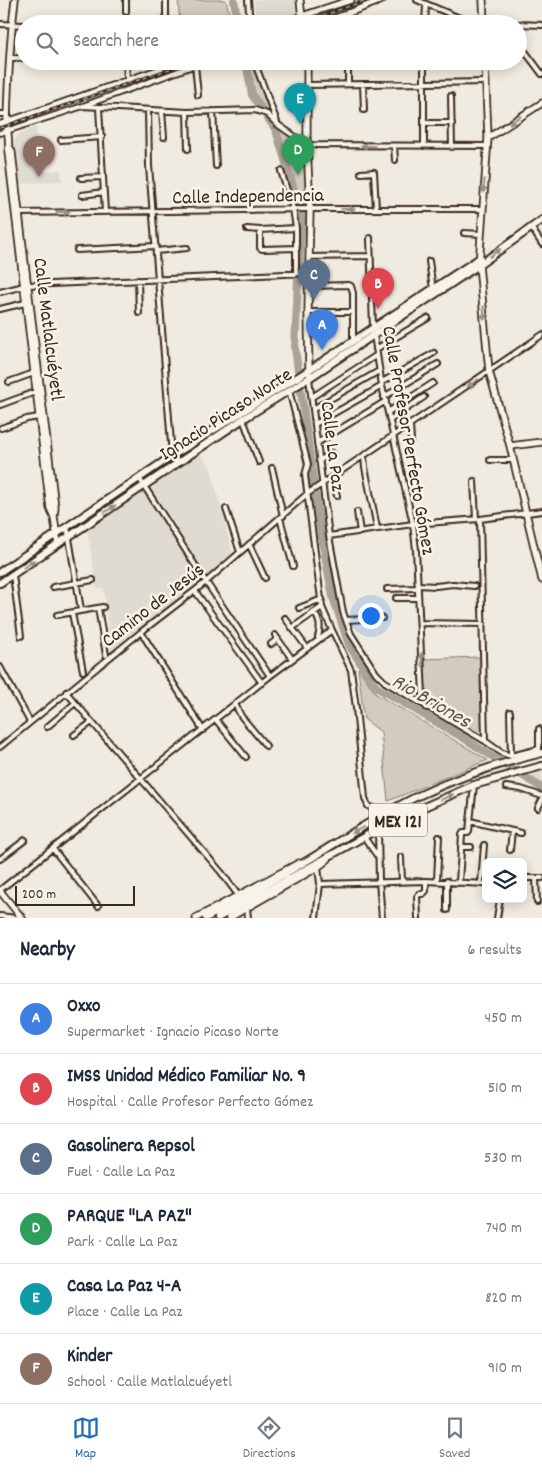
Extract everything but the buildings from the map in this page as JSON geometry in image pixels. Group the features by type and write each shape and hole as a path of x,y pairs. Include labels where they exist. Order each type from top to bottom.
{"main road":[{"name":"Calle Matlalcuéyetl","path":"15,0 7,122 8,152 56,507 54,517"},
{"path":"300,0 303,15"},
{"path":"306,15 351,0"},
{"path":"341,15 382,0"},
{"path":"483,0 484,15"},
{"name":"Calle La Paz","path":"307,70 307,145 310,209 308,273 309,378"},
{"path":"485,70 488,138 480,262 490,371 542,580"},
{"path":"488,138 542,103"},
{"name":"Ignacio Picaso Norte","path":"0,572 172,456 353,341 373,331 542,220"},
{"name":"Ignacio Picaso Norte","path":"0,583 243,419 309,378 433,288 480,262"},
{"name":"Calle Matlalcuéyetl","path":"26,285 25,303 34,373 39,391 39,417 50,508 54,517 58,544"},
{"path":"510,446 542,442"},
{"name":"MEX 121","path":"218,918 293,873 323,851 418,796 498,765 511,758 540,752"},
{"name":"MEX 121","path":"206,918 330,856 378,829 474,785 542,766"},
{"path":"196,918 323,851"},
{"path":"229,918 318,867 330,856"},
{"path":"0,891 22,918"}],"street":[{"path":"126,0 126,12"},
{"path":"166,0 166,15"},
{"path":"248,0 249,15"},
{"path":"417,0 452,15"},
{"path":"425,15 426,4"},
{"path":"0,24 15,24"},
{"path":"527,25 542,26"},
{"path":"527,54 542,74"},
{"path":"10,58 15,58"},
{"path":"126,70 126,79"},
{"path":"0,124 154,70"},
{"path":"0,133 83,106 181,70"},
{"path":"196,70 198,94"},
{"path":"257,70 277,124"},
{"path":"348,70 348,84"},
{"path":"424,70 424,146"},
{"path":"308,85 486,82"},
{"path":"363,84 364,110"},
{"path":"451,96 452,147"},
{"path":"83,106 187,112 256,110 266,114 307,145 487,146"},
{"path":"99,108 105,212"},
{"path":"148,110 149,166 172,456 178,464"},
{"path":"162,111 164,137"},
{"path":"213,111 216,166"},
{"path":"187,112 188,149"},
{"path":"0,114 8,114"},
{"path":"424,123 452,123"},
{"path":"61,140 102,137"},
{"path":"394,146 395,160"},
{"path":"282,171 293,209 296,228 296,274"},
{"path":"361,173 374,172 376,209"},
{"path":"81,178 103,177"},
{"path":"82,195 104,192"},
{"name":"Calle Independencia","path":"16,213 293,209 483,209"},
{"path":"531,227 542,244"},
{"path":"247,229 296,228"},
{"path":"260,230 259,246 262,249 297,248"},
{"path":"464,233 481,234"},
{"name":"Calle Profesor Perfecto Gómez","path":"370,238 373,331 385,399 413,524 423,695 427,708"},
{"path":"77,250 156,246"},
{"path":"156,251 187,248"},
{"path":"309,257 370,256"},
{"path":"429,260 433,288"},
{"path":"0,292 26,285 308,273"},
{"path":"138,280 139,313"},
{"path":"308,286 351,286 353,293 353,341"},
{"path":"0,309 25,303"},
{"path":"308,312 353,312"},
{"path":"376,349 428,318"},
{"name":"Camino de Jesús","path":"0,747 66,692 206,582 307,494 542,335"},
{"path":"315,424 434,353"},
{"path":"312,397 377,355"},
{"path":"317,443 438,364"},
{"path":"313,409 380,371"},
{"path":"9,382 34,373"},
{"name":"Calle La Paz","path":"309,378 329,536 342,612 351,634 386,682 427,708 485,740 511,758"},
{"path":"388,412 433,383"},
{"path":"292,389 308,464 305,476 322,607 351,670 364,798 368,806 386,814"},
{"path":"0,405 39,391"},
{"path":"390,420 424,397"},
{"path":"1,428 39,417"},
{"path":"243,419 259,462"},
{"path":"410,426 410,443"},
{"path":"319,461 331,453"},
{"path":"364,457 377,528"},
{"path":"490,460 513,460"},
{"path":"272,468 293,566"},
{"path":"332,477 337,496"},
{"path":"140,478 206,582 270,676"},
{"path":"474,481 478,519 483,624 485,740"},
{"path":"226,509 240,552"},
{"path":"329,536 377,528 542,511"},
{"path":"358,512 360,532"},
{"path":"67,526 81,610"},
{"path":"249,544 265,578"},
{"path":"13,575 21,636"},
{"path":"53,587 93,580"},
{"path":"387,589 453,584 474,586"},
{"path":"194,591 262,683"},
{"path":"396,598 418,598"},
{"path":"298,608 322,599"},
{"path":"292,628 322,607"},
{"path":"57,616 81,610 101,608 106,655"},
{"path":"314,612 320,624 319,639"},
{"path":"72,613 83,671"},
{"path":"285,618 307,648"},
{"path":"346,620 382,618"},
{"path":"420,623 483,624"},
{"path":"0,891 270,676 332,630"},
{"path":"141,632 203,730"},
{"path":"271,644 277,637 292,659"},
{"path":"0,666 30,722"},
{"path":"66,692 221,872 238,895"},
{"path":"47,727 75,703"},
{"path":"235,704 241,716 266,746"},
{"path":"510,712 511,758"},
{"path":"216,720 246,757"},
{"path":"74,736 92,722"},
{"path":"539,729 540,752"},
{"path":"459,882 462,834 469,832 474,785"},
{"path":"506,787 521,789 542,796"},
{"path":"538,808 542,800"},
{"path":"470,821 521,833"},
{"path":"378,829 382,918"},
{"path":"510,850 512,831"},
{"path":"364,837 378,857"},
{"path":"437,881 439,837"},
{"path":"0,859 25,840"},
{"path":"484,845 484,858"},
{"path":"461,847 471,847"},
{"path":"52,849 98,906"},
{"path":"401,857 402,881"},
{"path":"316,918 320,884 318,867"},
{"path":"527,878 542,878"},
{"path":"536,878 537,902"},
{"path":"418,918 417,896 426,891 426,880"},
{"path":"320,884 426,880 482,884"},
{"path":"447,881 447,910"},
{"path":"497,918 499,903"},
{"path":"247,908 248,918"},
{"path":"0,916 16,918"}],"shaded area":[{"path":"178,0 226,0 230,15 179,15"},
{"path":"254,0 298,0 296,2 299,13 294,15 255,15"},
{"path":"249,70 254,70 269,112 256,96"},
{"path":"275,126 305,147 306,203 299,205"},
{"path":"36,127 41,172 61,170 62,181 18,184 14,141 18,135"},
{"path":"199,453 210,466 233,554 207,576 151,488"},
{"path":"143,491 202,580 110,651 104,588 97,589 87,529"},
{"path":"481,657 482,737 432,708 426,696 424,659"},
{"path":"358,668 376,694 488,760 388,801 381,732 364,719"},
{"path":"542,770 542,787 524,775"}],"waterway":[{"name":"Rio Briones","path":"234,0 236,15"},
{"name":"Rio Briones","path":"248,70 252,95 261,108"},
{"name":"Rio Briones","path":"267,117 276,130 299,206"},
{"name":"Rio Briones","path":"299,270 302,213"},
{"name":"Rio Briones","path":"298,279 295,348 314,486"},
{"name":"Rio Briones","path":"315,494 333,597 349,645 376,687 462,737 542,788"}],"railway":[{"path":"325,15 366,0"},
{"path":"0,128 167,70"}],"place":[{"name":"Casa La Paz 4-A","path":"300,124"},
{"name":"PARQUE \"LA PAZ\"","path":"298,175"},
{"name":"Kinder","path":"39,177"},
{"name":"Gasolinera Repsol","path":"314,300"},
{"name":"IMSS Unidad Médico Familiar No. 9","path":"378,309"},
{"name":"Oxxo","path":"322,350"}]}
